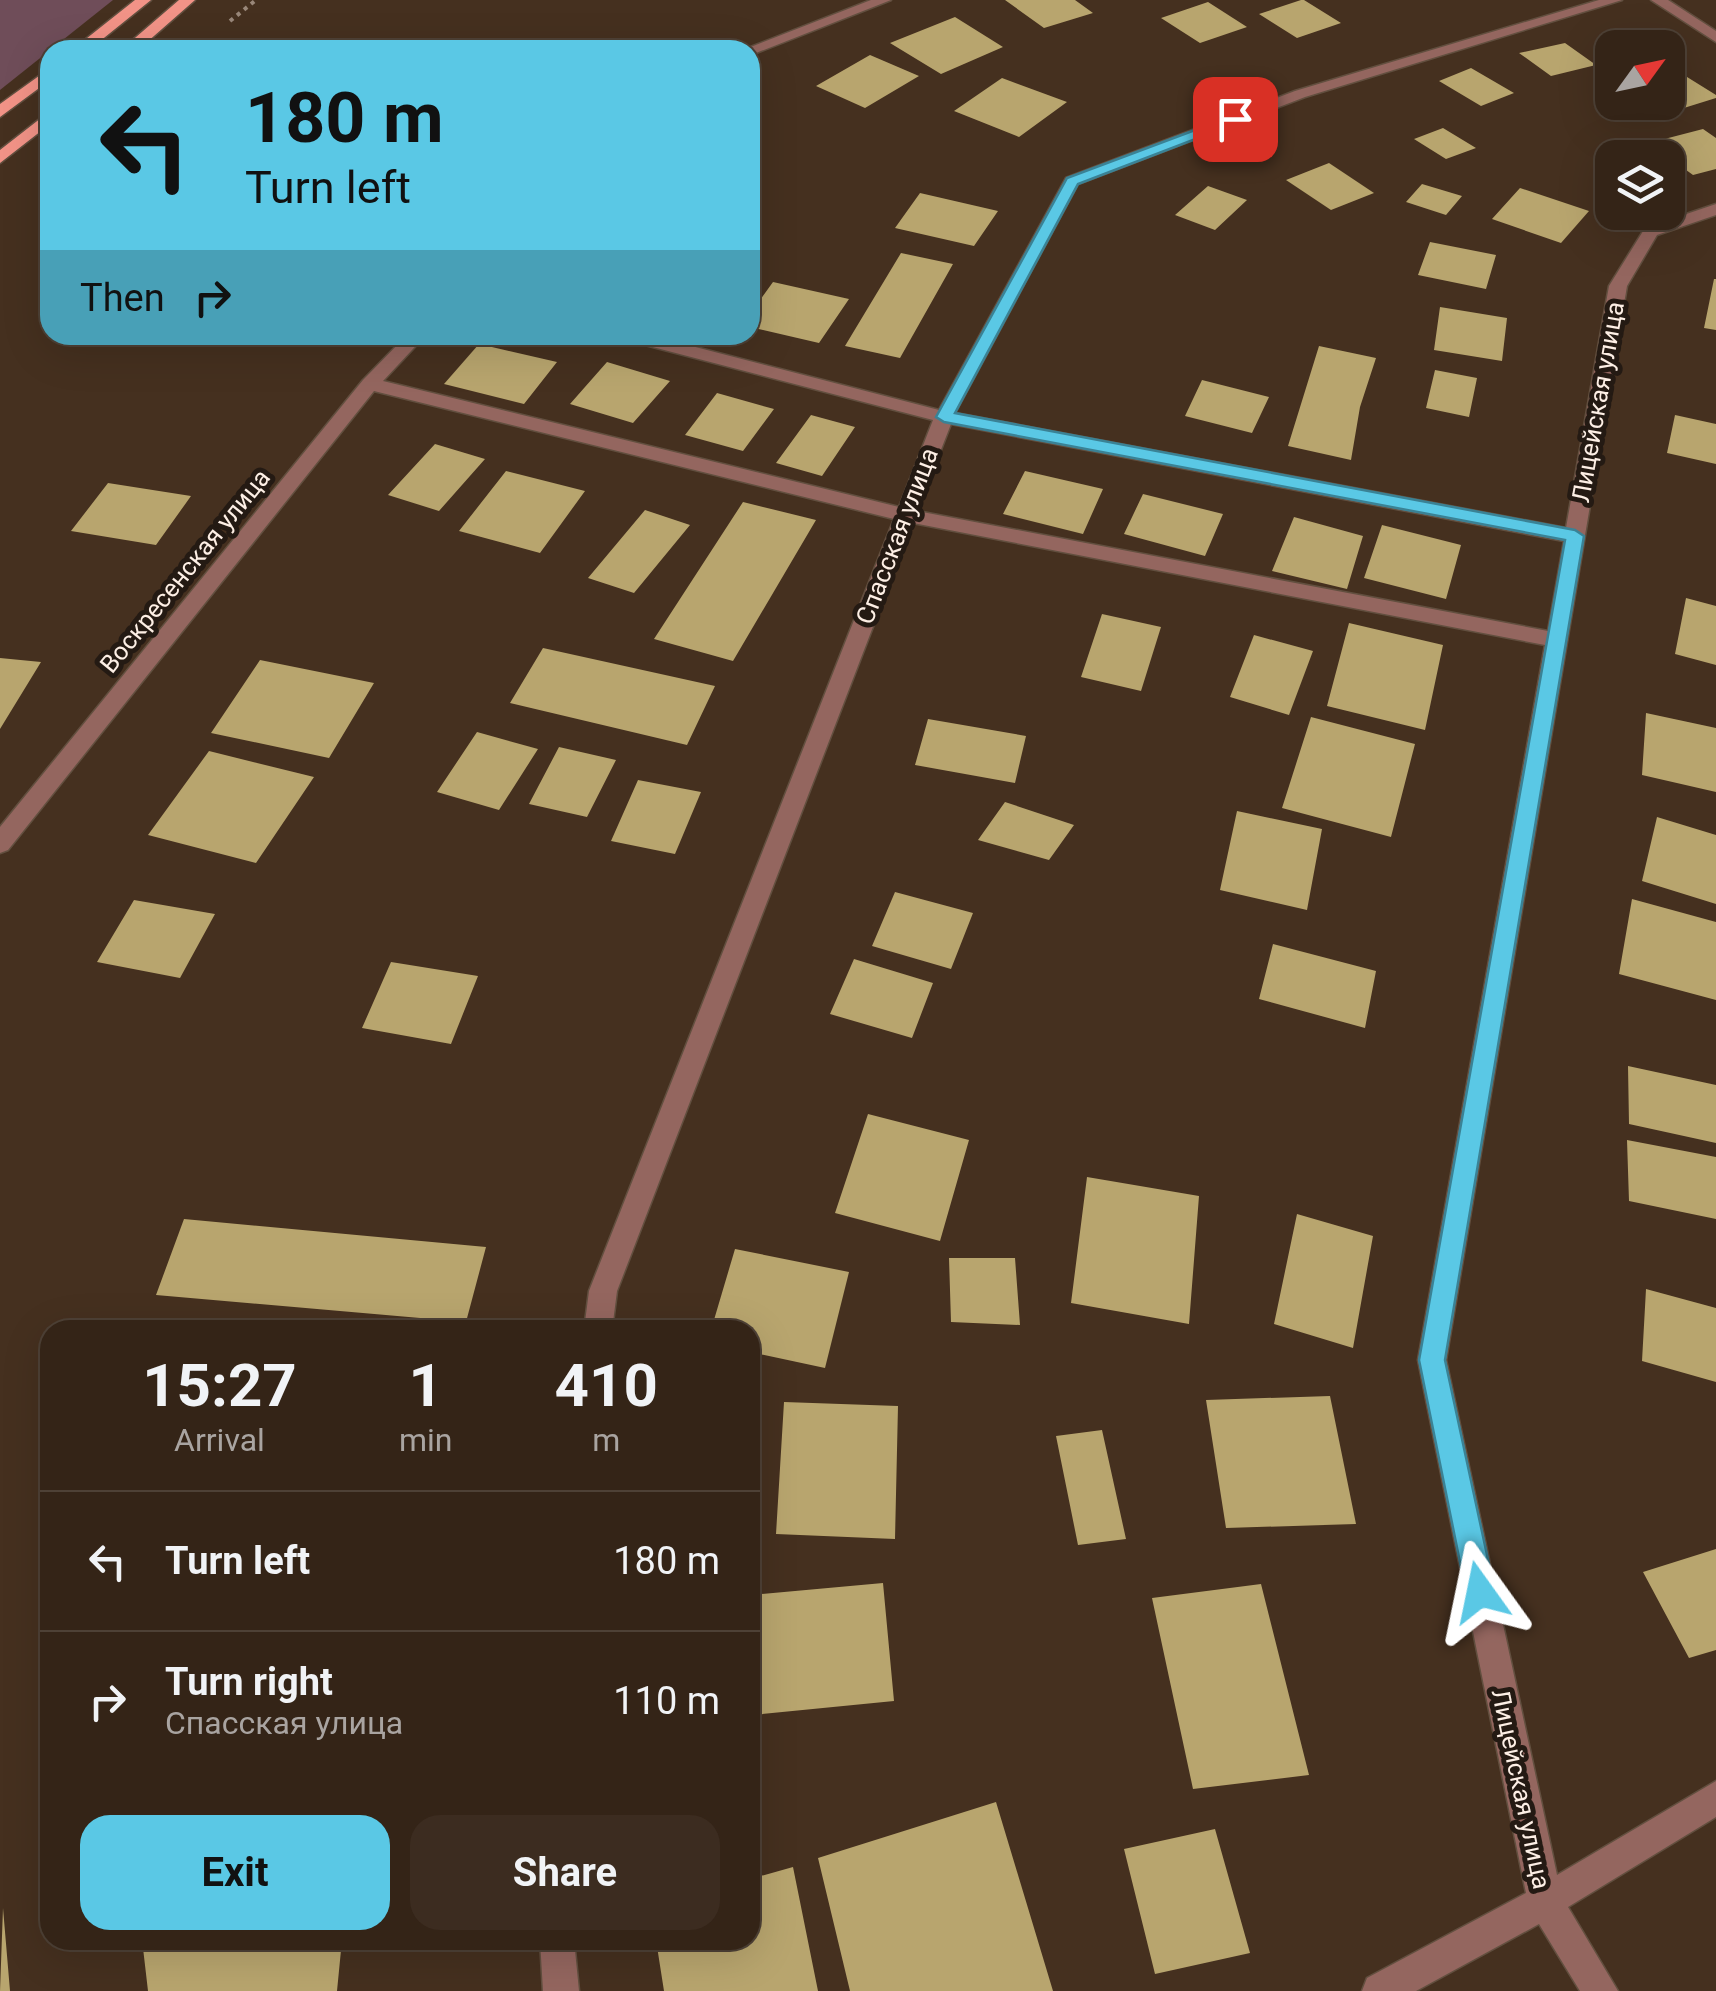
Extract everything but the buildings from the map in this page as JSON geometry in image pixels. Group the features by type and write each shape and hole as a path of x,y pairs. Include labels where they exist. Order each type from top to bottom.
{"main road":[{"path":"93,40 144,0"},
{"path":"141,40 188,0"},
{"path":"0,112 40,81"},
{"path":"0,158 40,124"}],"street":[{"path":"760,47 884,0"},
{"name":"Спасская улица","path":"599,1320 602,1291 944,417 1072,181 1300,94 1615,0"},
{"path":"1658,0 1716,38"},
{"name":"Лицейская улица","path":"1600,1991 1545,1902 1432,1360 1618,286 1651,232 1716,209"},
{"name":"Воскресенская улица","path":"0,844 370,384 407,345"},
{"path":"667,345 944,417 1575,536"},
{"path":"370,384 906,516 1557,640"},
{"path":"1380,1991 1545,1902 1716,1798"},
{"path":"558,1950 561,1991"}],"path":[{"path":"230,21 256,0"}],"shaded area":[{"path":"0,0 113,0 63,40 40,40 40,58 0,90"}],"route":[{"path":"1235,119 1072,181 944,417 1575,536 1432,1360 1480,1592"}]}
